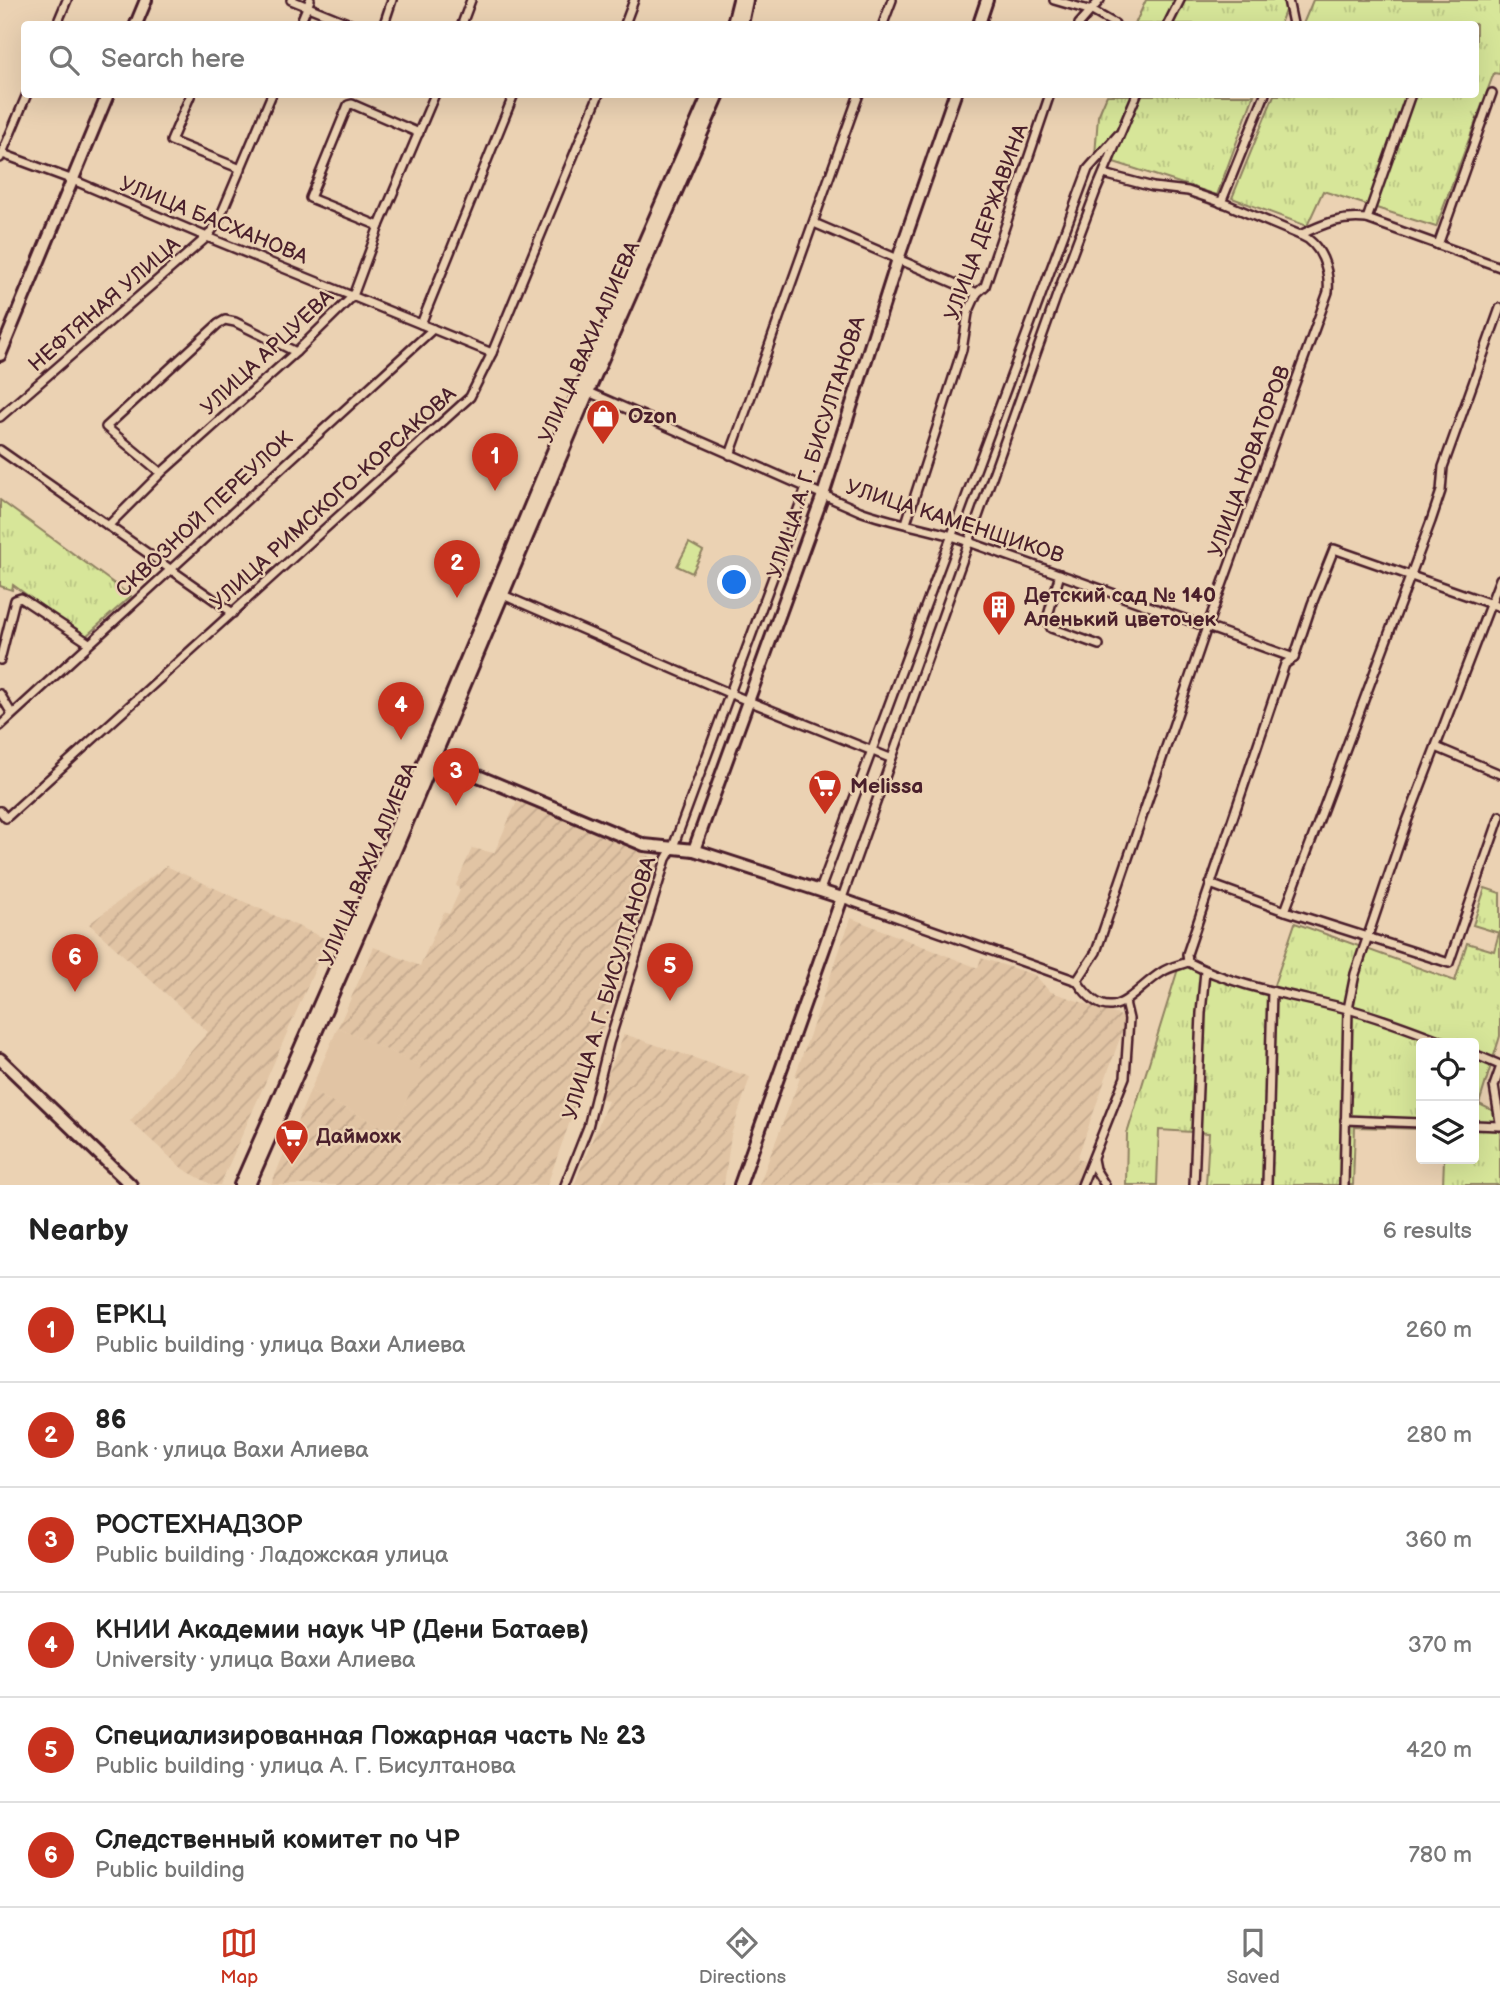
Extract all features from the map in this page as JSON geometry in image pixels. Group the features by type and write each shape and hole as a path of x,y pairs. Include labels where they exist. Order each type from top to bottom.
{"main road":[{"path":"137,21 146,0"},
{"path":"734,21 738,0"},
{"path":"743,21 747,0"},
{"path":"980,21 987,0"},
{"path":"0,355 106,98"},
{"name":"УЛИЦА ВАХИ АЛИЕВА","path":"249,1185 707,98"},
{"name":"УЛИЦА ВАХИ АЛИЕВА","path":"240,1185 503,595 584,390 717,98"},
{"name":"УЛИЦА А. Г. БИСУЛТАНОВА","path":"694,850 823,495 898,259 954,98"},
{"path":"431,756 644,845 694,850 842,898 740,1185"},
{"path":"0,1059 131,1185"}],"street":[{"path":"58,21 67,0"},
{"path":"291,0 309,3 344,21"},
{"path":"385,21 392,0"},
{"path":"463,21 471,0"},
{"path":"626,21 634,0"},
{"path":"884,21 892,0"},
{"path":"1054,0 1092,11 1110,21"},
{"path":"1082,21 1100,0"},
{"path":"1170,21 1180,0"},
{"path":"1288,0 1292,21"},
{"path":"301,21 309,3"},
{"path":"1438,245 1492,93"},
{"path":"1,155 25,98"},
{"path":"189,98 171,141 241,169"},
{"name":"НЕФТЯНАЯ УЛИЦА","path":"0,417 207,237 218,222 270,98"},
{"name":"УЛИЦА АРЦУЕВА","path":"108,526 161,473 296,352 353,296 379,226 433,98"},
{"path":"421,324 512,98"},
{"name":"УЛИЦА РИМСКОГО-КОРСАКОВА","path":"3,815 233,613 470,397 492,353 597,98"},
{"path":"730,455 858,98"},
{"name":"УЛИЦА ДЕРЖАВИНА","path":"906,523 962,350 968,313 977,293 985,286 1049,98"},
{"path":"1135,98 1057,295 842,898 1077,981 1087,997 1104,1005 1125,1002 1163,971 1188,962 1205,971 1272,991 1348,1009 1434,1038"},
{"path":"1222,203 1263,98"},
{"path":"1367,219 1410,98"},
{"path":"379,226 310,198 348,105 352,104 419,133"},
{"path":"820,890 1088,169 1124,128"},
{"name":"УЛИЦА БАСХАНОВА","path":"1,155 73,180 492,353"},
{"path":"1104,174 1153,187 1188,191 1300,235 1334,219 1367,219 1500,267"},
{"path":"814,223 977,293"},
{"name":"УЛИЦА НОВАТОРОВ","path":"1077,981 1096,952 1207,627 1328,292 1327,274 1319,251 1312,241 1300,235"},
{"path":"1285,911 1409,576 1432,521 1441,491 1443,467 1500,308"},
{"path":"161,473 106,427 218,324 225,320 235,321 296,352"},
{"name":"СКВОЗНОЙ ПЕРЕУЛОК","path":"0,726 433,329"},
{"name":"УЛИЦА КАМЕНЩИКОВ","path":"584,390 890,522 906,523 952,536 1294,657"},
{"path":"0,450 233,613"},
{"name":"УЛИЦА А. Г. БИСУЛТАНОВА","path":"565,1185 588,1127 609,1043 661,873 731,694 806,488"},
{"path":"1188,962 1187,954 1284,664 1294,657 1334,549 1500,607"},
{"path":"1060,574 1047,619 1048,625 1100,645"},
{"path":"1344,1185 1348,1009 1355,974 1406,824 1500,579"},
{"path":"503,595 731,694 890,758"},
{"path":"0,660 15,600 21,598 89,643"},
{"path":"0,694 12,714"},
{"path":"1436,747 1500,774"},
{"path":"1210,884 1449,963 1500,816"},
{"path":"1194,1185 1205,971"},
{"path":"1267,1185 1272,991"},
{"path":"1082,1185 1125,1077 1129,1019 1125,1002"},
{"path":"1479,1056 1500,1067 1497,1087 1500,1124 1479,1125"},
{"path":"1345,1120 1416,1123"},
{"path":"1093,1158 1095,1169 1105,1185"}],"shaded area":[{"path":"519,797 656,859 658,864 622,977 547,1185 271,1185 310,1091 393,1132 421,1066 338,1027 374,947 420,966 444,912 449,914 460,890 456,885 472,848 494,853"},
{"path":"166,866 326,939 220,1185 212,1185 183,1169 130,1121 208,1032 89,924"},
{"path":"851,918 978,968 981,958 1035,975 1049,991 1127,1018 1077,1159 1084,1161 1079,1185 759,1185 800,1078 795,1076"},
{"path":"338,1027 422,1066 393,1132 310,1091"},
{"path":"624,1034 750,1077 731,1135 724,1185 574,1185 608,1101 599,1097"}],"green space":[{"path":"1146,0 1289,0 1281,21 1136,21"},
{"path":"1313,0 1500,0 1500,74 1494,73 1436,227 1323,191 1307,226 1232,198 1273,98 1479,98 1479,21 1304,21"},
{"path":"1106,98 1253,98 1217,195 1095,156 1098,116"},
{"path":"0,500 131,596 85,637 13,585 12,590 0,586"},
{"path":"689,543 703,551 692,573 677,566"},
{"path":"1485,888 1500,893 1500,1036 1479,1104 1479,1038 1416,1038 1416,1129 1355,1127 1353,1185 1206,1185 1209,1133 1159,1130 1157,1185 1126,1185 1127,1134 1182,956 1272,991 1295,923 1455,981 1467,943 1494,951 1499,933 1473,925"},
{"path":"1479,1104 1500,1114 1500,1185 1443,1185 1444,1164 1479,1164"}],"place":[{"name":"Ozon","path":"603,446"},
{"name":"ЕРКЦ","path":"495,491"},
{"name":"86","path":"457,598"},
{"name":"Детский сад № 140 Аленький цветочек","path":"999,637"},
{"name":"КНИИ Академии наук ЧР (Дени Батаев)","path":"401,740"},
{"name":"РОСТЕХНАДЗОР","path":"456,806"},
{"name":"Melissa","path":"825,816"},
{"name":"Следственный комитет по ЧР","path":"75,992"},
{"name":"Специализированная Пожарная часть № 23","path":"670,1001"},
{"name":"Даймохк","path":"292,1166"}]}
